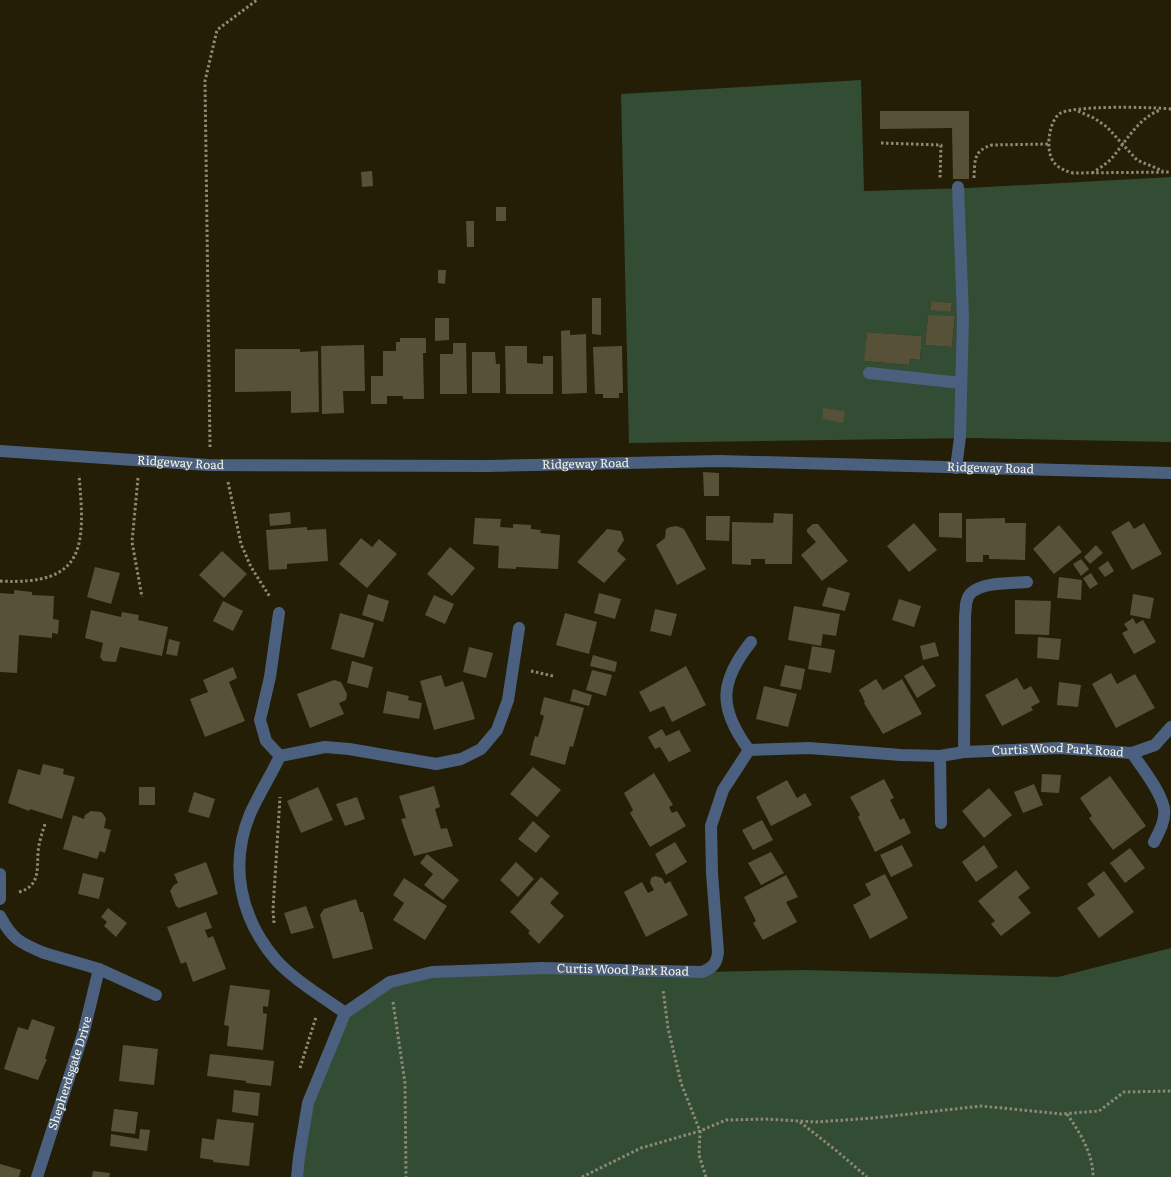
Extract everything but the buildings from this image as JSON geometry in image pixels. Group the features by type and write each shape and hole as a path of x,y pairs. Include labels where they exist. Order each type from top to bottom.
{"street":[{"path":"956,468 960,437 963,317 958,187"},
{"path":"869,373 961,383"},
{"name":"Ridgeway Road","path":"0,452 208,465 489,466 720,461 1171,473"},
{"path":"964,752 965,617 967,602 970,595 986,586 1027,582"},
{"path":"279,613 270,677 260,720 266,741 280,756"},
{"path":"280,756 325,747 349,749 436,764 461,760 481,749 497,730 508,700 520,628"},
{"path":"748,750 729,715 726,698 729,677 737,660 751,642"},
{"name":"Curtis Wood Park Road","path":"345,1014 390,982 432,972 542,968 702,972 714,966 717,958 711,826 723,790 748,750 810,748 940,756 964,752 1059,748 1132,753 1155,745 1171,727"},
{"path":"1132,753 1159,795 1164,809 1162,826 1154,842"},
{"path":"280,756 250,814 241,845 239,876 244,906 256,934 276,961 345,1014 308,1103 297,1177"},
{"path":"940,756 941,823"},
{"path":"0,874 1,896"},
{"path":"0,916 6,928 20,943 44,953 99,969 156,995"},
{"name":"Shepherdsgate Drive","path":"38,1177 84,1031 99,969"}],"path":[{"path":"208,465 210,451 205,81 217,30 257,0"},
{"path":"1092,173 1110,160 1143,120 1165,108"},
{"path":"1171,109 1065,111 1055,119 1048,144 1053,163 1062,170 1092,173 1171,172"},
{"path":"1075,110 1094,118 1107,127 1137,160 1166,172"},
{"path":"882,143 941,145 940,178 945,186 969,188 974,183 974,160 978,152 985,148 992,145 1048,144"},
{"path":"0,580 12,581 47,577 65,569 76,556 80,541 82,510 77,456"},
{"path":"140,460 132,542 142,597"},
{"path":"224,465 241,544 251,567 279,613"},
{"path":"268,781 278,792 281,799 273,910 275,927"},
{"path":"1,896 30,888 36,877 39,842 45,824"},
{"path":"661,970 668,1028 681,1082 700,1131 699,1155 706,1177"},
{"path":"390,982 405,1082 406,1177"},
{"path":"582,1177 641,1148 700,1131 726,1120 766,1119 816,1122 874,1118 981,1106 1067,1114 1099,1111 1124,1092 1171,1091"},
{"path":"1067,1114 1084,1140 1093,1167 1093,1177"},
{"path":"798,1121 867,1177"}],"green space":[{"path":"861,80 864,191 969,188 1171,177 1171,442 972,438 629,443 621,94","holes":["931,301 952,303 951,312 930,309","928,315 955,317 952,347 925,345","867,332 922,336 920,360 910,359 909,365 865,361"]},
{"path":"1171,948 1171,1177 297,1177 308,1103 345,1013 390,982 432,972 806,970 1058,977"}]}
